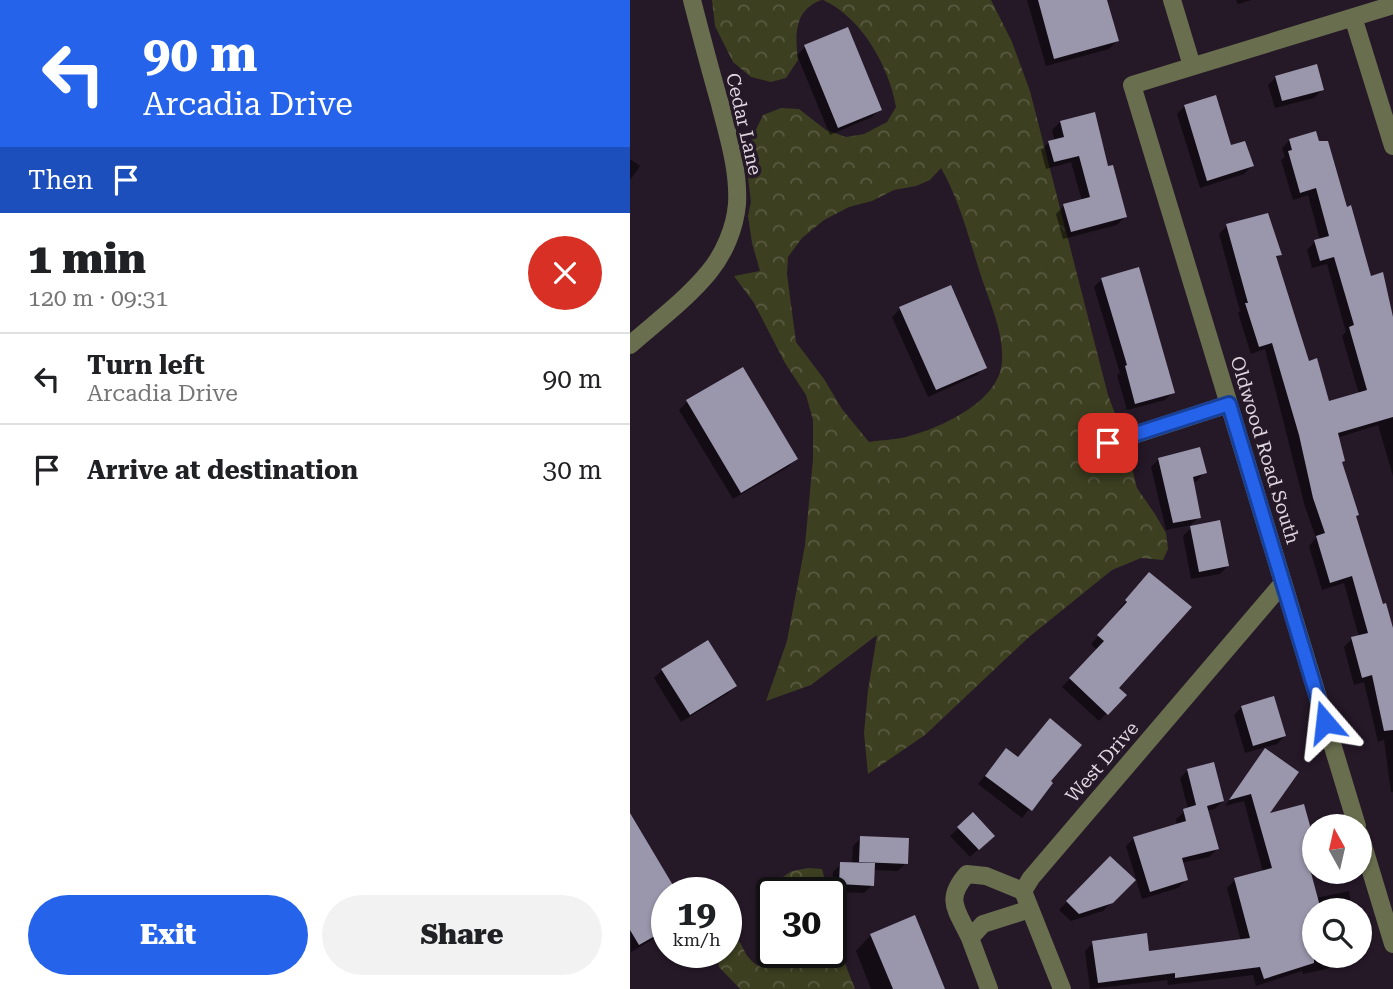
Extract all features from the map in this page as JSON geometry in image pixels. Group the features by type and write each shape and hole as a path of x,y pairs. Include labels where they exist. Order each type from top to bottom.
{"street":[{"name":"Cedar Lane","path":"630,345 709,272 723,250 733,226 737,205 737,185 730,144 692,0"},
{"path":"1172,0 1192,66 1393,5"},
{"path":"1353,17 1393,146"},
{"name":"Oldwood Road South","path":"1192,66 1132,85 1353,814"},
{"path":"1108,443 1229,404"},
{"name":"West Drive","path":"1023,891 1031,878 1283,583"},
{"path":"989,989 953,900 957,886 967,874 986,876 1023,891 1062,989"},
{"path":"1372,875 1393,944"},
{"path":"970,938 983,924 1030,909"}],"green space":[{"path":"712,0 822,0 813,4 801,16 797,32 798,60 786,78 771,82 751,77 733,62 715,26"},
{"path":"823,0 991,0 1012,42 1030,91 1108,395 1126,443 1137,488 1166,533 1168,549 1163,560 1141,558 1112,570 1029,637 925,735 868,774 864,733 877,635 811,685 766,701 787,641 805,545 813,459 813,420 806,395 785,363 754,303 734,276 760,271 748,216 751,202 746,160 752,138 763,115 781,108 799,109 826,130 846,137 864,134 887,122 896,107 887,75 871,44 837,8","holes":["941,168 963,219 998,328 1002,350 999,376 980,401 951,420 906,437 869,442 842,409 824,379 796,342 787,274 788,257 802,238 824,220 849,207 872,201 894,190 930,180"]},
{"path":"822,869 824,877 783,877 792,871"},
{"path":"742,947 756,964 756,968 847,968 855,989 740,989 720,968 742,968"}],"building":[{"path":"1038,0 1107,0 1119,41 1054,59"},
{"path":"848,27 882,110 838,128 804,45"},
{"path":"1317,64 1324,90 1282,101 1275,76"},
{"path":"1216,95 1231,145 1245,141 1254,166 1207,181 1184,105"},
{"path":"1095,112 1108,166 1113,165 1127,217 1071,232 1063,204 1090,197 1079,156 1054,162 1048,141 1064,137 1060,121"},
{"path":"1316,131 1319,141 1328,141 1347,207 1351,205 1371,276 1383,272 1393,317 1393,417 1338,433 1345,461 1342,462 1359,515 1356,516 1393,628 1393,730 1384,731 1372,675 1362,678 1351,637 1368,633 1352,576 1330,583 1316,536 1325,533 1313,498 1299,435 1272,343 1259,347 1245,303 1248,303 1226,224 1268,213 1282,255 1276,256 1309,361 1317,358 1329,401 1367,390 1349,327 1354,325 1334,257 1320,261 1314,240 1329,236 1316,188 1300,193 1288,151 1292,150 1289,139"},
{"path":"1139,267 1175,393 1135,404 1125,366 1127,365 1101,278"},
{"path":"951,285 987,368 936,390 899,307"},
{"path":"743,367 798,459 741,493 686,400"},
{"path":"1200,447 1207,473 1193,477 1201,518 1173,523 1158,458"},
{"path":"1220,520 1229,566 1199,572 1190,526"},
{"path":"1149,572 1192,607 1119,688 1127,695 1108,715 1069,678 1104,641 1097,635 1127,602 1125,600"},
{"path":"708,640 737,686 690,715 661,669"},
{"path":"1274,696 1286,736 1253,746 1241,706"},
{"path":"1050,718 1082,745 1051,781 1053,783 1032,811 985,776 1006,748 1018,757"},
{"path":"1265,748 1299,772 1270,813 1304,804 1307,814 1302,814 1302,884 1314,884 1318,898 1302,898 1302,967 1264,979 1260,967 1175,978 1175,973 1098,983 1092,941 1147,933 1149,951 1250,938 1234,878 1272,868 1251,794 1229,800"},
{"path":"1214,762 1224,801 1207,806 1219,849 1182,858 1188,880 1150,892 1133,837 1186,821 1183,809 1196,805 1187,769"},
{"path":"973,812 995,836 979,850 957,827"},
{"path":"630,813 668,877 651,877 651,938 639,945 630,930"},
{"path":"860,836 909,838 908,864 859,862"},
{"path":"1110,856 1136,880 1113,903 1079,914 1066,901"},
{"path":"840,862 875,863 874,886 847,884 847,877 839,877"},
{"path":"915,915 945,989 893,989 870,934"}],"route":[{"path":"1108,443 1229,404 1325,722"}]}
